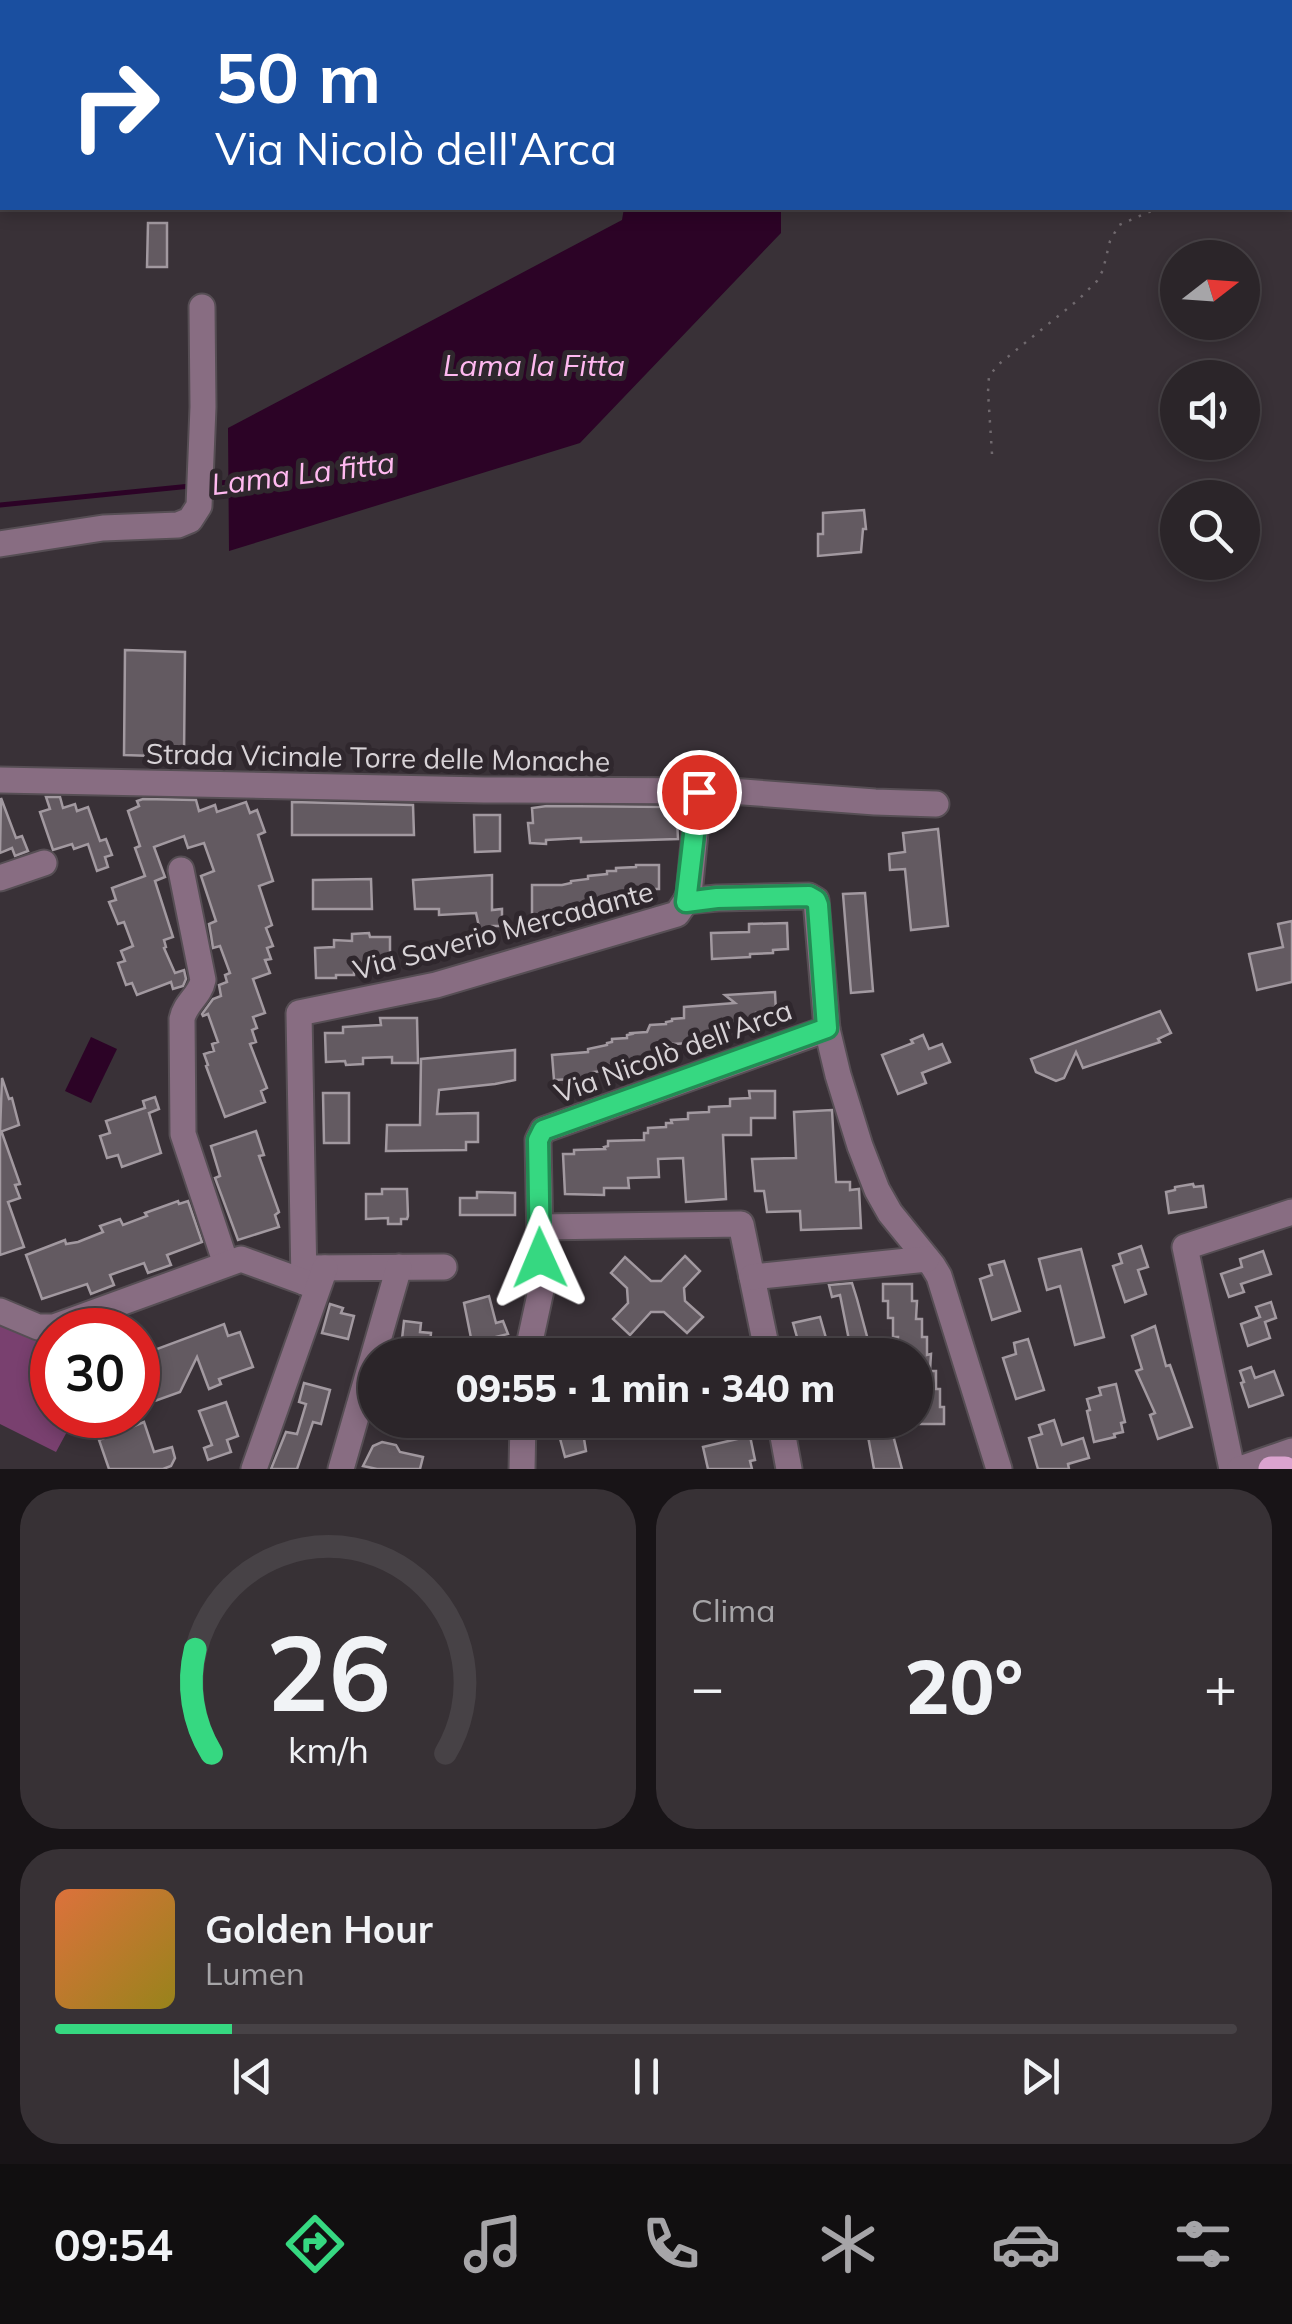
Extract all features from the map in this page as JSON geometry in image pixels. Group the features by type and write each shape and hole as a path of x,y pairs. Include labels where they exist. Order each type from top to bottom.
{"street":[{"path":"0,544 103,528 178,525 190,520 199,506 202,307"},
{"name":"Strada Vicinale Torre delle Monache","path":"0,780 756,793 936,804"},
{"name":"Via Saverio Mercadante","path":"313,1276 299,1013 447,982 676,914 686,902 699,792"},
{"path":"0,878 44,863"},
{"path":"181,870 203,980 182,1019 181,1123 226,1264"},
{"name":"Via Saverio Mercadante","path":"686,902 813,897 818,905 827,1028"},
{"path":"827,1028 838,1075 877,1190 939,1276 1000,1469"},
{"name":"Via Nicolò dell'Arca","path":"540,1227 540,1133 827,1028"},
{"path":"1232,1469 1185,1248 1292,1212"},
{"path":"531,1338 541,1290 540,1227 742,1224 765,1338"},
{"path":"752,1276 927,1258"},
{"path":"0,1311 38,1327 54,1326 244,1259 313,1276 399,1267 444,1267"},
{"path":"341,1469 399,1267"},
{"path":"254,1469 313,1276"},
{"path":"522,1469 523,1438"},
{"path":"783,1438 789,1469"},
{"path":"1240,1469 1272,1467 1292,1451"}],"path":[{"path":"992,454 989,376 1096,281 1119,224 1153,210"}],"shaded area":[{"path":"0,1320 30,1330 30,1438 64,1438 56,1452 0,1424"}],"water":[{"name":"Lama la Fitta","path":"624,210 781,210 781,233 580,443 229,551 228,428 622,220"},
{"path":"91,1037 117,1049 91,1103 65,1091"}],"building":[{"path":"148,223 167,223 167,267 147,267"},
{"path":"864,510 866,529 861,552 818,556 823,513"},
{"path":"125,650 185,652 184,757 124,755"},
{"path":"46,797 60,797 63,808 75,804 77,811 88,807 100,841 106,839 112,855 105,857 108,867 97,871 88,844 53,850 40,812 50,809"},
{"path":"1,798 16,838 22,836 28,851 15,856 12,848 0,853"},
{"path":"143,799 196,800 199,811 215,805 217,812 246,802 250,813 257,810 265,832 258,835 273,881 259,886 272,925 266,928 273,946 267,948 271,959 265,960 270,973 253,979 265,1013 253,1017 256,1042 250,1044 267,1088 261,1091 265,1102 225,1117 204,1054 214,1051 212,1044 218,1042 208,1014 202,1014 213,999 221,996 219,985 227,982 225,975 230,973 220,946 213,948 209,924 216,921 201,876 214,871 204,843 188,848 184,836 154,847 165,877 155,881 173,937 164,940 164,948 175,973 184,970 183,986 173,989 171,982 137,995 132,983 126,985 118,963 125,961 121,951 133,946 124,922 118,924 109,902 116,900 112,888 145,876 128,811"},
{"path":"292,802 413,805 414,835 292,835"},
{"path":"673,807 678,839 581,842 581,838 530,843 528,823 533,823 532,808"},
{"path":"474,815 500,815 500,851 475,852"},
{"path":"938,829 948,926 911,930 905,869 890,870 889,854 905,852 903,833"},
{"path":"636,865 659,865 659,889 648,889 648,894 638,895 639,899 626,899 626,905 608,905 608,912 591,912 591,917 532,920 532,885 562,885"},
{"path":"492,875 492,910 502,909 502,926 480,931 476,913 439,915 439,909 415,909 413,880"},
{"path":"371,879 372,909 313,909 313,880"},
{"path":"865,893 873,991 851,993 843,894"},
{"path":"1292,921 1292,982 1257,990 1249,954 1283,947 1278,924"},
{"path":"787,923 788,949 712,959 711,933 749,932 749,924"},
{"path":"369,933 370,937 390,937 390,968 316,978 315,948 334,947 334,940 352,941 352,934"},
{"path":"775,992 776,1012 756,1013 752,1021 732,1022 732,1029 693,1037 693,1043 673,1044 674,1050 653,1051 653,1056 633,1058 633,1063 613,1065 613,1070 593,1072 594,1078 554,1080 552,1055 588,1052 612,1039 647,1032 650,1025 684,1018 684,1007 735,1003 725,995"},
{"path":"1160,1011 1171,1033 1158,1039 1160,1042 1083,1068 1076,1052 1064,1078 1056,1081 1036,1072 1031,1059"},
{"path":"380,1018 417,1018 418,1063 392,1063 392,1057 363,1058 363,1064 326,1062 325,1033 343,1033 343,1027 381,1025"},
{"path":"923,1035 929,1049 942,1044 950,1062 922,1073 926,1083 898,1094 882,1055"},
{"path":"515,1050 515,1080 439,1090 437,1114 478,1113 478,1142 466,1142 466,1150 386,1151 387,1125 420,1125 421,1059"},
{"path":"2,1078 19,1125 0,1132"},
{"path":"749,1091 775,1091 775,1118 751,1118 751,1135 723,1135 726,1199 686,1202 683,1158 658,1159 659,1177 628,1178 629,1188 604,1188 604,1195 565,1194 563,1154 605,1149 608,1141 644,1140 648,1128 666,1127 671,1120 688,1119 688,1113 709,1112 709,1107 730,1106 730,1099 750,1098"},
{"path":"323,1093 349,1093 349,1143 324,1143"},
{"path":"155,1097 159,1109 149,1113 161,1153 122,1167 118,1155 107,1158 100,1136 110,1133 106,1121 145,1108 143,1101"},
{"path":"832,1110 836,1182 850,1182 850,1190 859,1189 861,1228 801,1230 800,1211 767,1212 764,1191 755,1191 752,1159 796,1158 794,1112"},
{"path":"256,1131 264,1155 259,1156 279,1212 275,1215 279,1227 238,1240 215,1178 220,1176 211,1146"},
{"path":"0,1134 20,1184 15,1185 20,1198 8,1202 24,1247 0,1255"},
{"path":"1193,1184 1203,1186 1206,1207 1169,1213 1166,1192"},
{"path":"382,1189 407,1189 408,1216 401,1219 401,1224 388,1224 388,1218 366,1219 366,1194 382,1194"},
{"path":"477,1192 515,1193 515,1215 460,1215 460,1198 477,1198"},
{"path":"178,1201 188,1201 202,1242 167,1255 171,1265 148,1273 144,1263 110,1275 114,1285 91,1294 87,1284 42,1299 26,1255 65,1240 66,1244 78,1242 103,1232 100,1226 120,1219 123,1225"},
{"path":"1141,1246 1148,1267 1138,1270 1146,1294 1125,1302 1113,1266 1122,1263 1119,1254"},
{"path":"1081,1249 1104,1337 1075,1345 1060,1286 1047,1290 1039,1259"},
{"path":"1263,1251 1271,1274 1241,1284 1244,1292 1229,1297 1221,1274 1242,1267 1240,1259"},
{"path":"685,1256 700,1271 684,1288 685,1301 703,1317 687,1333 664,1312 651,1312 630,1335 613,1319 628,1303 627,1288 611,1273 625,1257 651,1281 661,1281"},
{"path":"1004,1261 1020,1311 992,1320 980,1279 992,1275 989,1265"},
{"path":"852,1283 867,1338 849,1338 840,1295 832,1297 829,1285"},
{"path":"883,1284 912,1284 912,1301 917,1301 916,1319 922,1319 922,1337 927,1338 893,1337 893,1318 888,1318 888,1301 883,1301"},
{"path":"489,1296 496,1323 503,1321 508,1334 471,1338 464,1303"},
{"path":"1271,1302 1276,1318 1265,1322 1270,1338 1248,1346 1241,1324 1260,1317 1256,1307"},
{"path":"330,1304 343,1308 341,1313 354,1316 348,1339 322,1333"},
{"path":"820,1317 826,1338 797,1338 793,1323"},
{"path":"404,1321 421,1323 420,1332 431,1333 431,1338 402,1338"},
{"path":"224,1324 228,1336 240,1332 253,1367 219,1379 221,1384 209,1389 197,1357 180,1392 160,1399 160,1348"},
{"path":"1155,1326 1166,1366 1170,1365 1192,1427 1158,1439 1150,1415 1155,1413 1136,1371 1142,1369 1132,1336"},
{"path":"1028,1339 1044,1390 1016,1399 1003,1358 1016,1354 1014,1343"},
{"path":"1251,1367 1255,1378 1274,1371 1283,1395 1249,1407 1240,1371"},
{"path":"933,1371 936,1389 940,1389 940,1407 944,1407 944,1424 933,1424"},
{"path":"304,1383 330,1390 321,1424 313,1422 297,1469 271,1469 286,1432 297,1434 306,1404 299,1402"},
{"path":"1116,1384 1125,1422 1121,1423 1123,1432 1094,1442 1087,1399 1101,1395 1099,1388"},
{"path":"226,1402 238,1436 227,1440 231,1452 208,1460 204,1448 212,1445 199,1411"},
{"path":"1054,1420 1062,1445 1083,1438 1089,1458 1068,1464 1069,1469 1038,1469 1029,1438 1042,1434 1039,1425"},
{"path":"149,1438 154,1452 172,1447 175,1458 171,1466 163,1469 109,1469 99,1440"},
{"path":"560,1438 584,1438 586,1451 565,1457"},
{"path":"750,1438 755,1460 750,1461 752,1469 708,1469 703,1447"},
{"path":"868,1438 894,1438 902,1469 874,1469"},
{"path":"382,1442 396,1445 400,1452 423,1457 420,1469 363,1466 373,1446"}],"waterway":[{"name":"Lama La fitta","path":"207,484 231,482"},
{"name":"Lama La fitta","path":"0,505 191,486"}],"route":[{"path":"540,1258 538,1140 543,1130 827,1028 818,905 813,897 686,902 699,792"}]}
